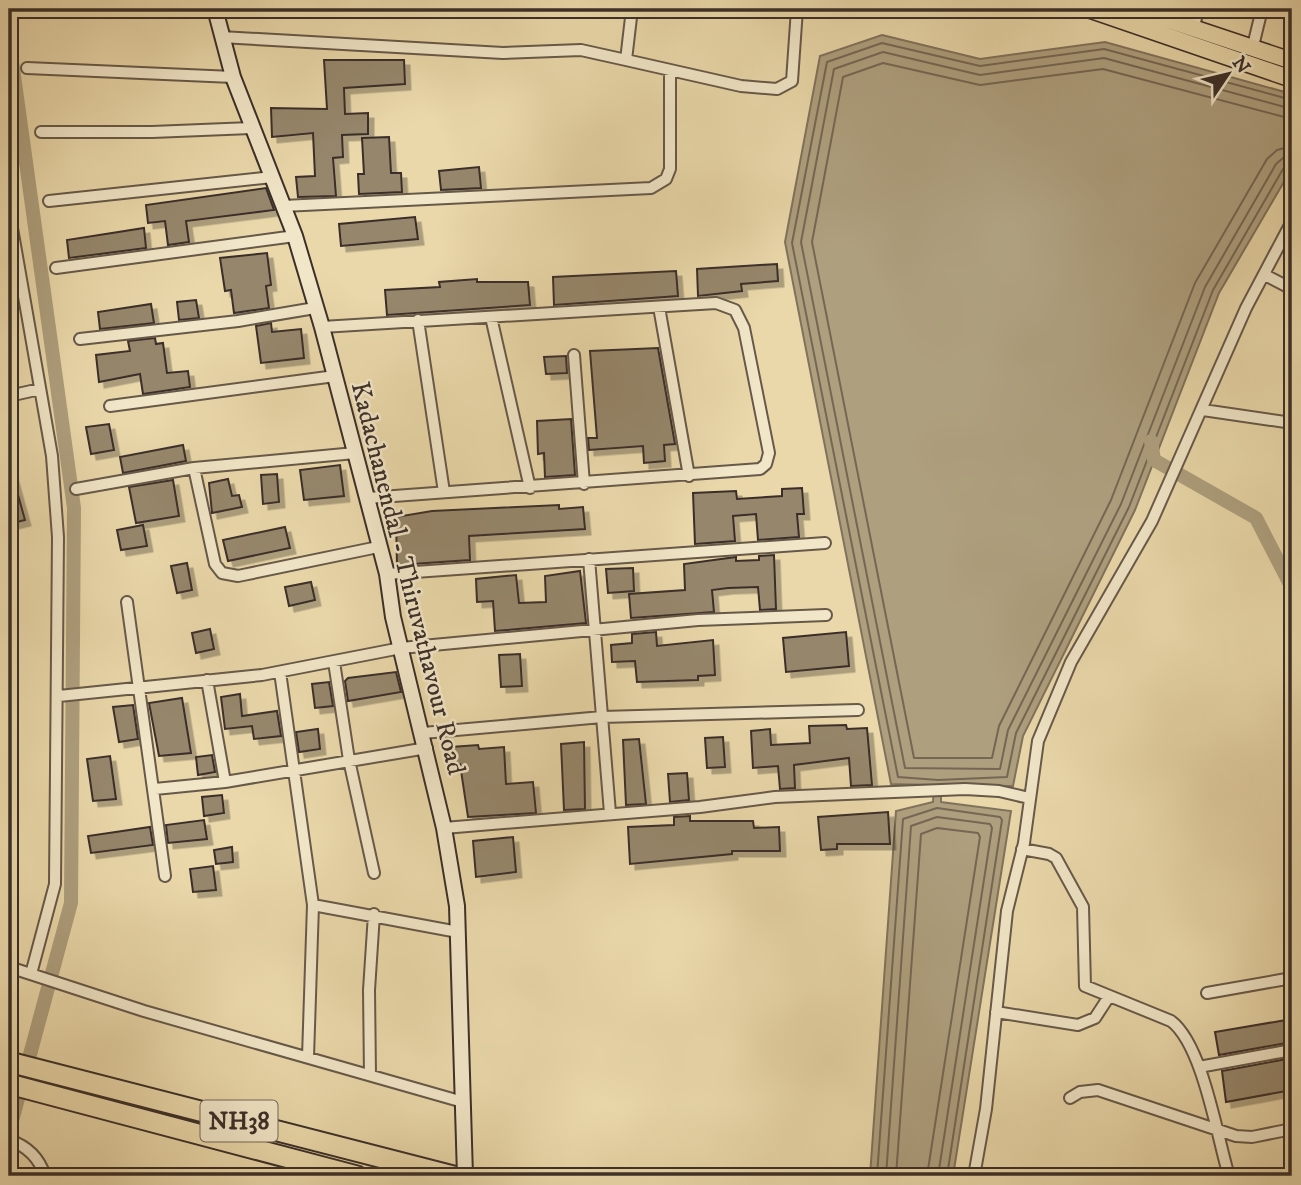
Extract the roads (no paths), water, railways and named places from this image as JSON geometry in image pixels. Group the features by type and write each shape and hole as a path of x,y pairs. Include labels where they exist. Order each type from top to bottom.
{"highway":[{"name":"NH38","path":"20,1065 454,1176"},
{"name":"NH38","path":"16,1086 357,1176"}],"main road":[{"name":"Kadachanendal - Thiruvathavour Road","path":"215,9 233,77 295,236 322,327 387,574 401,648 444,828 457,906 463,1102 454,1176"},
{"path":"1088,9 1125,16 1292,79"},
{"path":"1136,9 1292,61"}],"street":[{"path":"626,60 632,9"},
{"path":"221,37 503,53 581,50 741,86 777,89 792,81 795,70 797,9"},
{"path":"1194,27 1198,9"},
{"path":"1253,46 1262,9"},
{"path":"27,68 233,77"},
{"path":"283,206 651,188 666,179 670,169 670,70"},
{"path":"41,132 152,132 251,128"},
{"path":"49,201 272,177"},
{"path":"9,211 52,456 67,696 55,894 34,975"},
{"path":"974,1176 986,1109 1007,911 1022,849 1038,741 1056,695 1094,619 1152,521 1203,410 1241,318 1292,221"},
{"path":"56,268 295,236"},
{"path":"1265,275 1292,289"},
{"path":"322,327 716,303 735,310 744,328 769,453 766,464 751,472 367,498"},
{"path":"659,307 690,476"},
{"path":"80,339 238,321 315,308"},
{"path":"491,317 530,488"},
{"path":"418,320 444,492"},
{"path":"574,355 584,484"},
{"path":"110,406 335,376"},
{"path":"9,396 40,388"},
{"path":"1203,410 1292,423"},
{"path":"76,489 194,468 355,453"},
{"path":"194,468 215,564 222,573 238,576 378,547"},
{"path":"387,574 825,543"},
{"path":"589,559 610,813"},
{"path":"127,602 165,876"},
{"path":"67,696 280,672 401,648 698,620 826,615"},
{"path":"334,662 349,760 374,873"},
{"path":"280,672 313,905 308,1057"},
{"path":"207,680 225,782"},
{"path":"155,789 225,782 293,770 349,760 425,741 601,717 858,710"},
{"path":"444,828 699,807 775,797 916,790 999,791 1029,798"},
{"path":"1022,849 1049,854 1064,869 1083,907 1085,986 1108,998 1171,1021 1182,1029 1199,1067 1229,1176"},
{"path":"313,905 374,914 458,932"},
{"path":"370,1075 369,990 374,914"},
{"path":"9,967 144,1011 463,1102"},
{"path":"1207,993 1292,978"},
{"path":"996,1012 1078,1025 1096,1018 1108,998"},
{"path":"1199,1067 1292,1050"},
{"path":"1070,1098 1080,1092 1098,1090 1215,1128 1252,1137 1292,1129"},
{"path":"10,1141 22,1144 36,1157 45,1176"}],"water":[{"path":"882,35 980,59 1105,42 1292,94 1292,168 1219,293 1135,510 1023,736 1013,786 941,786 941,802 1011,811 953,1176 870,1176 896,811 933,802 934,785 891,784 785,242 820,56"}],"waterway":[{"path":"9,40 74,508 71,903 9,1132"},
{"path":"1151,441 1154,460 1256,518 1292,588"}]}
